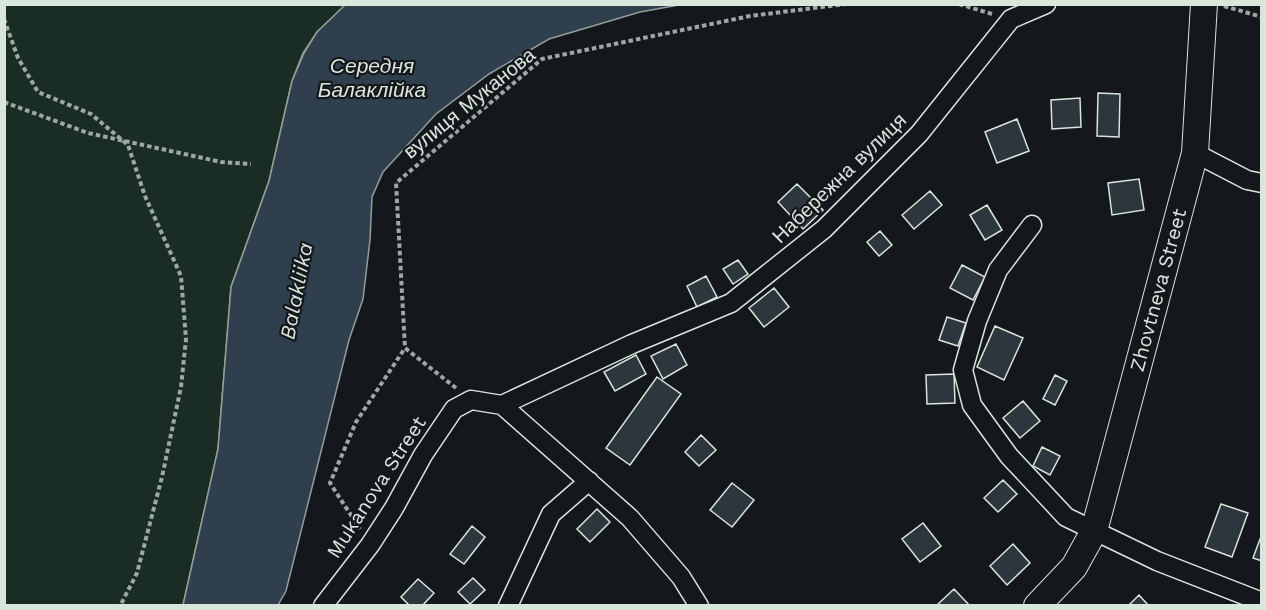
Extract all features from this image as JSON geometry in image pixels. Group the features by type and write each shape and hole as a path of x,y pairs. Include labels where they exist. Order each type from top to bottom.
{"street":[{"name":"Набережна вулиця","path":"502,405 632,344 731,303 741,296 824,229 919,134 1011,20 1046,4"},
{"name":"Zhovtneva Street","path":"1037,606 1074,567 1094,531 1195,153 1204,4"},
{"path":"1195,153 1247,180 1262,183"},
{"path":"1032,225 998,270 977,321 963,369 972,405 1009,456 1066,517 1157,561 1262,602"},
{"path":"471,399 502,405 630,518 681,577 699,606"},
{"name":"Mukanova Street","path":"323,606 370,545 394,508 423,455 454,409 471,399"},
{"path":"508,606 551,514 589,481"}],"path":[{"name":"вулиця Муканова","path":"405,348 396,183 542,58 750,16 846,4"},
{"path":"958,4 1011,20"},
{"path":"1221,4 1262,17"},
{"path":"4,19 18,58 38,92 91,114 128,146 145,196 182,276 186,339 181,387 162,477 137,573 120,606"},
{"path":"4,102 88,133 222,162 251,164"},
{"path":"370,545 330,483 356,423 405,348 471,399"}],"green space":[{"path":"5,5 346,5 317,32 303,53 292,81 269,181 231,287 218,449 183,605 5,605"}],"water":[{"name":"Середня Балаклійка","path":"346,4 679,5 640,12 549,39 489,74 436,114 383,172 372,197 363,299 349,340 286,591 278,605 183,605 218,449 231,287 269,181 292,81 304,53 317,32"}],"building":[{"path":"1098,93 1120,94 1119,137 1097,136"},
{"path":"1080,98 1081,127 1052,129 1051,100"},
{"path":"1017,119 1029,151 997,163 985,132"},
{"path":"1139,179 1144,210 1112,215 1108,183"},
{"path":"797,184 823,210 803,229 778,202"},
{"path":"930,191 942,205 914,229 902,215"},
{"path":"987,205 1002,230 985,240 970,215"},
{"path":"880,231 892,245 879,256 867,242"},
{"path":"738,260 748,274 733,284 723,269"},
{"path":"962,265 985,277 973,300 950,288"},
{"path":"706,276 717,297 697,307 687,286"},
{"path":"774,288 789,307 764,327 749,308"},
{"path":"947,317 966,323 958,346 939,340"},
{"path":"995,326 1023,338 1004,380 977,367"},
{"path":"676,344 687,365 663,379 651,356"},
{"path":"636,355 646,374 615,391 604,372"},
{"path":"954,374 955,403 927,404 926,375"},
{"path":"1055,375 1067,381 1055,405 1043,399"},
{"path":"657,377 681,394 630,465 606,448"},
{"path":"1023,401 1040,421 1020,438 1003,418"},
{"path":"701,435 716,450 699,466 685,452"},
{"path":"1042,447 1060,456 1050,475 1033,466"},
{"path":"1003,480 1017,494 998,512 984,498"},
{"path":"732,483 754,500 732,527 710,510"},
{"path":"1221,504 1248,513 1232,557 1205,547"},
{"path":"597,509 610,522 590,542 577,529"},
{"path":"923,523 941,546 920,562 902,539"},
{"path":"472,526 485,537 464,564 450,554"},
{"path":"1260,539 1262,540 1262,561 1253,558"},
{"path":"1013,544 1030,563 1007,585 990,566"},
{"path":"473,578 485,590 470,604 458,592"},
{"path":"418,579 434,593 422,606 410,606 401,597"},
{"path":"954,589 970,606 937,605"},
{"path":"1139,595 1149,606 1128,606"}],"water label":[{"name":"Balakliika","path":"296,291"}]}
